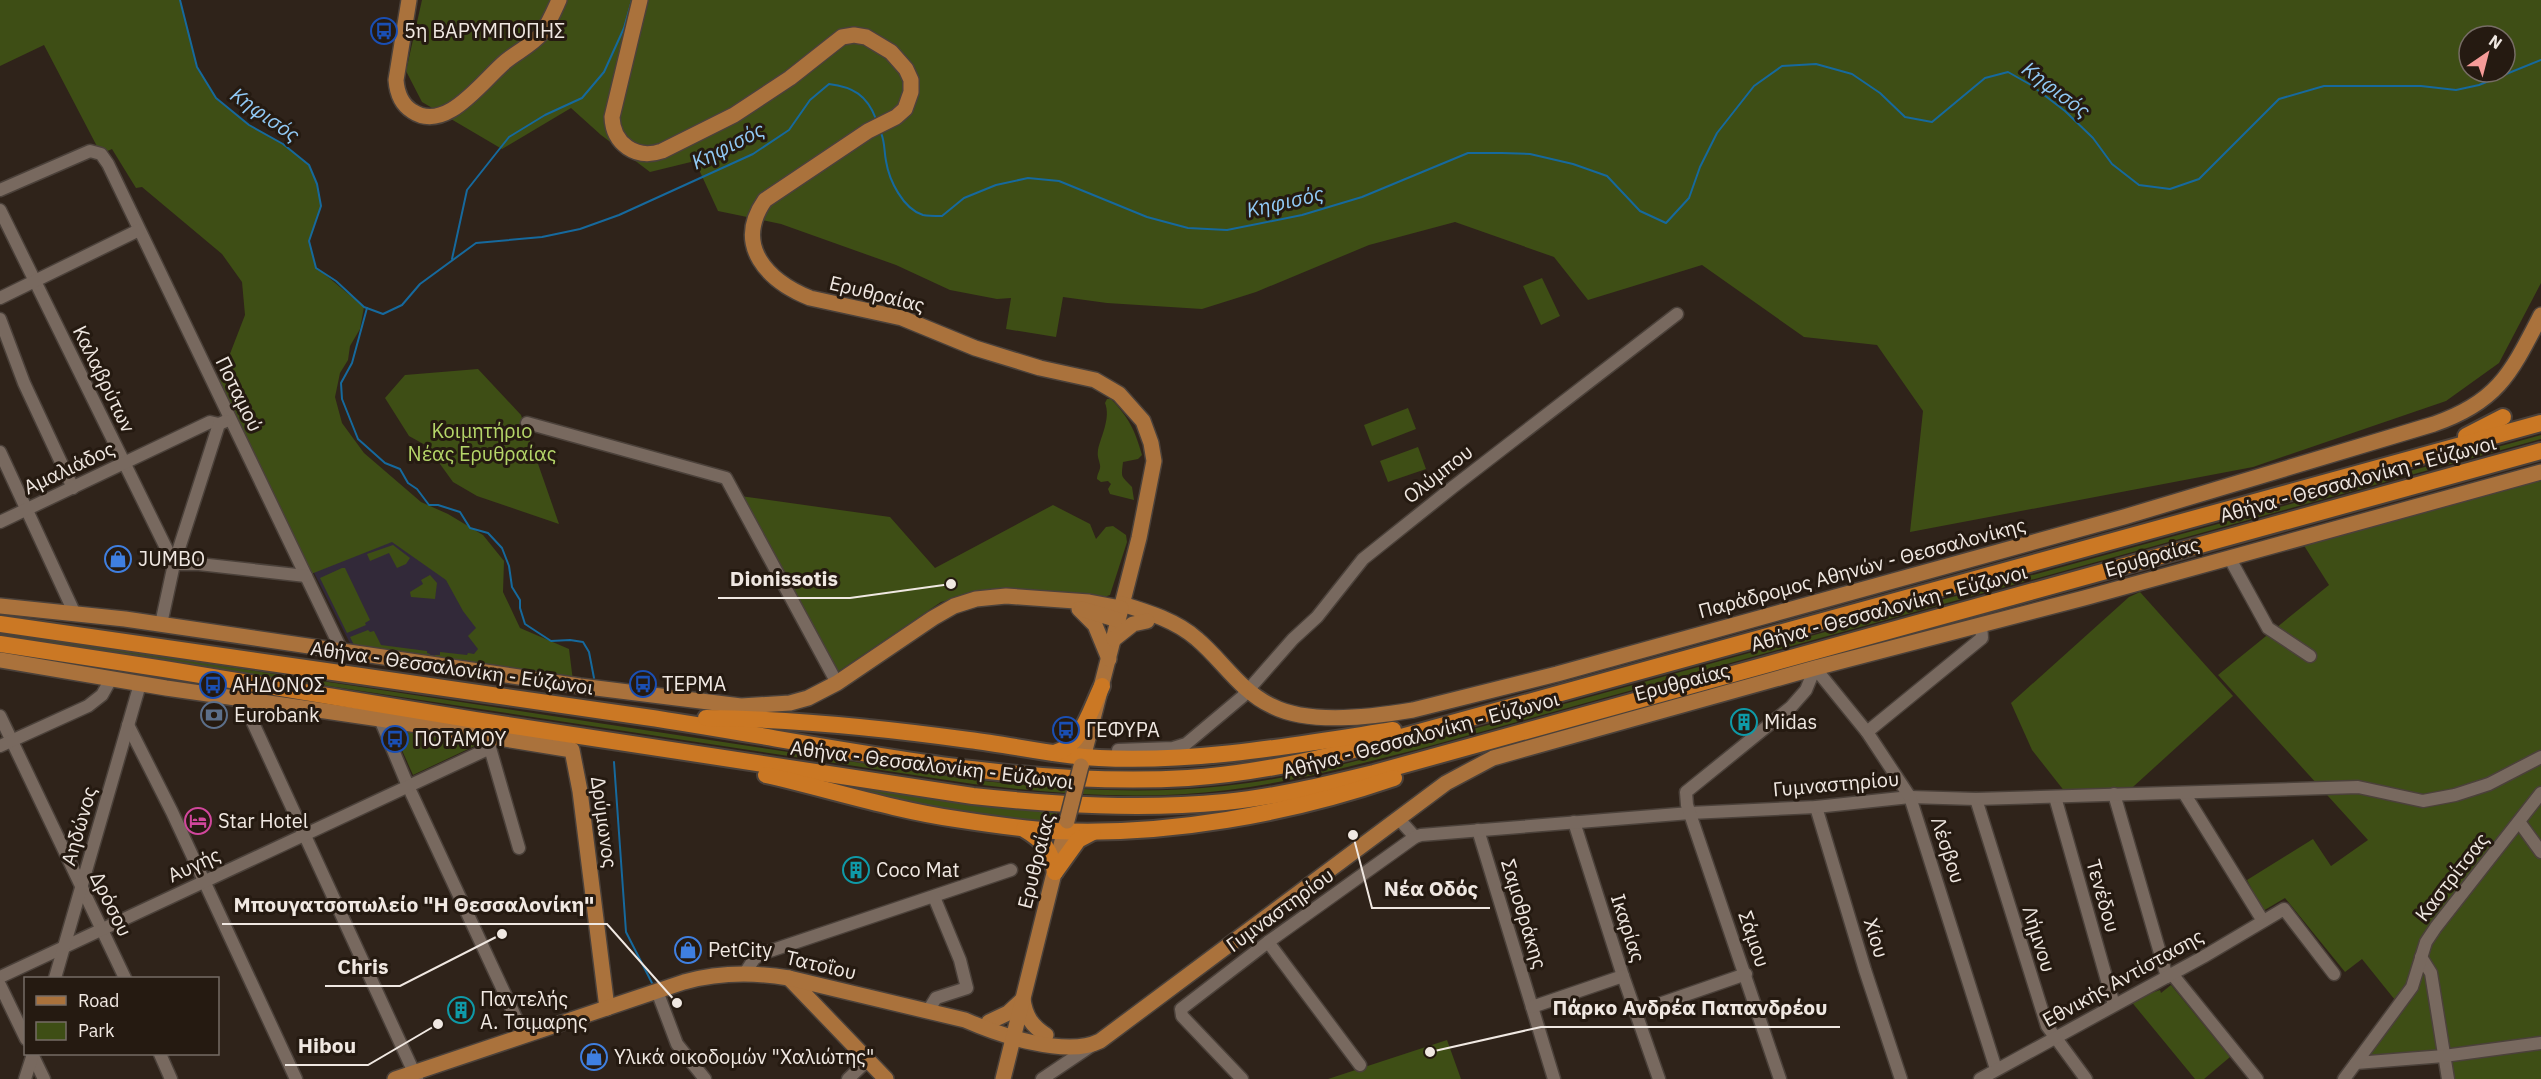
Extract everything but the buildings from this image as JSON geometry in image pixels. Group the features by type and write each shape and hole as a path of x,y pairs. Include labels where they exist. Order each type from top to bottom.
{"highway":[{"path":"2436,452 2503,417"},
{"name":"Αθήνα - Θεσσαλονίκη - Εύζωνοι","path":"0,624 645,717 975,769 1041,776 1144,779 1225,775 1302,762 1365,747 2541,423"},
{"name":"Αθήνα - Θεσσαλονίκη - Εύζωνοι","path":"0,645 973,796 1039,803 1144,807 1227,802 1284,793 1374,773 1472,744 2541,451"},
{"path":"1048,752 1064,749 1075,739 1102,686"},
{"path":"645,717 740,718 925,734 1048,752 1082,762 1116,754 1202,756 1326,740 1466,718"},
{"path":"668,750 685,756 944,817 1021,827 1066,826 1097,831 1216,820 1307,804 1359,790 1418,770 1472,744"},
{"path":"1021,827 1044,844 1051,853 1055,872"},
{"path":"1055,872 1078,840 1097,831"}],"main road":[{"path":"409,0 396,80 398,92 411,111 422,116 434,117 452,111 506,61 532,42 547,25 558,0"},
{"name":"Ερυθραίας","path":"640,0 612,117 615,134 622,144 632,151 650,154 662,151 734,115 790,78 837,39 848,35 866,37 882,46 902,64 909,74 912,86 908,104 891,120 868,131 765,200 759,208 752,233 753,244 762,265 781,283 810,298 902,318 975,348 1040,368 1095,380 1119,394 1128,403 1143,421 1151,443 1154,461 1141,527 1003,1079"},
{"name":"Παράδρομος Αθηνών - Θεσσαλονίκης","path":"1050,600 1077,608 1120,612 1168,622 1184,629 1198,640 1248,691 1281,711 1305,715 1365,716 1413,710 1557,674 2124,518 2434,424 2465,412 2484,399 2509,374 2541,315"},
{"name":"Ερυθραίας","path":"1091,1045 1101,1041 1115,1028 1460,774 1511,752 2541,472"},
{"name":"Παράδρομος Αθηνών - Θεσσαλονίκης","path":"0,606 74,612 580,686 741,706 790,703 808,698 837,683 954,606 986,596 1089,602 1147,621 1168,622"},
{"path":"1077,608 1095,625 1108,660"},
{"path":"1114,639 1133,624 1147,621"},
{"path":"0,660 140,684 380,719 491,742"},
{"name":"Δρύμωνος","path":"491,742 572,750 580,791 607,1008"},
{"name":"Τατοΐου","path":"395,1079 416,1076 524,1035 657,991 708,976 745,973 789,978 1015,1032"},
{"path":"789,978 886,1079"},
{"path":"1008,1060 999,1040 987,1026 1008,1013 1023,998"},
{"path":"1023,998 1027,1016 1038,1030 1046,1035"},
{"name":"Ερυθραίας","path":"1015,1032 1078,1039 1103,1034 1115,1028"},
{"path":"1015,1032 1061,1046 1091,1045"}],"street":[{"name":"Ποταμού","path":"0,190 90,151 101,154 139,230 224,422 306,576 342,651"},
{"name":"Καλαβρύτων","path":"0,210 174,564"},
{"path":"0,298 139,230"},
{"name":"Ολύμπου","path":"1116,754 1180,747 1202,732 1248,691 1317,616 1363,559 1677,314"},
{"path":"0,319 24,383 72,488"},
{"name":"Αμαλιάδος","path":"0,522 210,422 224,422"},
{"path":"161,624 174,564 224,422"},
{"path":"527,423 726,478 837,683"},
{"path":"0,452 74,612"},
{"path":"2229,557 2268,628 2310,656"},
{"path":"174,564 306,576"},
{"path":"1868,732 1982,638 1981,624"},
{"path":"1658,816 1677,803 1686,792 1791,707 1806,690 1815,668"},
{"name":"Λέσβου","path":"1815,668 1868,732 1910,797 1996,1069"},
{"path":"6,743 95,702 111,679"},
{"name":"Αηδώνος","path":"55,977 140,684"},
{"path":"242,699 416,1076"},
{"name":"Δρόσου","path":"0,716 6,743 81,887 125,977"},
{"path":"380,719 408,786 524,1035"},
{"path":"128,725 205,882 296,1079"},
{"path":"491,742 519,848"},
{"name":"Αυγής","path":"0,977 408,786 491,742"},
{"name":"Γυμναστηρίου","path":"1242,1079 1182,1016 1181,1009 1268,942 1415,837 1690,813 1816,807 1910,797 1976,800 2358,787 2415,801 2430,801 2489,784 2541,757"},
{"name":"Σάμου","path":"1686,792 1690,813 1780,1079"},
{"path":"2184,793 2263,921"},
{"name":"Καστρίτσας","path":"2344,1079 2412,987 2426,942 2436,927 2520,823 2541,793"},
{"path":"2114,794 2169,975 2257,1079"},
{"name":"Τενέδου","path":"2055,797 2114,1005"},
{"name":"Λήμνου","path":"1976,800 2047,1026 2086,1079"},
{"name":"Χίου","path":"1816,807 1865,970 1901,1079"},
{"path":"1398,818 1415,837"},
{"name":"Ικαρίας","path":"1574,822 1623,976 1659,1079"},
{"path":"2520,823 2541,852"},
{"name":"Σαμοθράκης","path":"1478,830 1554,1079"},
{"path":"745,973 754,959 762,954 1011,870"},
{"path":"928,1011 936,998 968,988 960,960 934,897"},
{"name":"Εθνικής Αντίστασης","path":"1980,1079 2284,909 2334,974"},
{"path":"1268,942 1360,1065"},
{"path":"2421,957 2431,973 2448,1079"},
{"path":"1636,1012 1746,974"},
{"path":"1532,1007 1623,976"},
{"path":"0,985 24,1035"},
{"path":"657,991 677,1044 705,1079"},
{"path":"2356,1063 2444,1056 2541,1043"},
{"name":"Ερυθραίας","path":"1042,1079 1091,1045"},
{"path":"26,1079 33,1055"},
{"path":"33,1055 44,1079"},
{"path":"161,1055 171,1079"},
{"path":"848,1079 868,1060"}],"shaded area":[{"path":"383,530 454,578 488,650 486,670 354,651 308,561"}],"green space":[{"path":"0,0 180,0 197,67 216,98 249,125 283,144 309,165 317,184 321,206 309,241 316,267 364,307 360,329 350,346 348,360 340,373 335,397 342,423 364,453 421,502 448,514 483,535 504,561 503,592 520,628 569,649 573,681 434,661 435,655 440,655 440,652 474,654 478,649 468,636 476,628 463,611 446,580 392,542 306,576 216,390 245,315 242,282 222,254 142,187 136,188 112,149 101,154 44,45 0,66"},
{"path":"422,0 2541,0 2541,283 2499,363 2446,401 2253,467 1910,532 1923,411 1877,345 1804,337 1702,265 1588,300 1554,257 1455,222 1369,245 1256,292 1202,309 1107,303 1063,297 1056,337 1006,329 1011,298 997,299 950,290 896,265 781,224 718,211 695,161 650,172 601,135 571,108 502,149 422,102 406,71"},
{"path":"1542,278 1560,316 1541,325 1523,286"},
{"name":"Κοιμητήριο Νέας Ερυθραίας","path":"478,369 521,415 559,524 477,496 453,482 427,446 409,436 385,398 405,375"},
{"path":"1107,399 1111,399 1127,418 1142,455 1138,459 1123,462 1123,476 1132,487 1134,500 1110,494 1108,489 1111,484 1108,481 1101,482 1097,479 1100,467 1098,450 1106,421 1105,403"},
{"path":"1408,408 1416,429 1372,446 1364,425"},
{"path":"2541,435 2541,439 1419,749 1300,778 1252,787 1196,793 1100,795 973,784 0,636 0,632 973,780 1099,790 1193,789 1279,778 1368,758"},
{"path":"1418,447 1426,469 1388,482 1380,461"},
{"path":"2541,480 2541,1079 2446,1079 2443,1056 2357,1062 2399,1005 2362,959 2345,972 2285,898 2263,911 2247,880 2313,839 2331,866 2368,840 2218,675 2329,585 2303,544"},
{"path":"740,496 890,517 935,568 1053,505 1090,524 1096,539 1106,527 1113,526 1126,535 1127,542 1110,595 1095,600 974,593 941,602 836,673"},
{"path":"393,545 410,558 406,564 397,568 389,553 370,561 367,554"},
{"path":"345,568 370,620 365,623 366,625 347,633 320,578"},
{"path":"430,575 437,583 435,599 411,597 410,592 423,584 421,580"},
{"path":"2140,592 2233,696 2123,796 2069,797 2032,750 2011,703 2129,597"},
{"path":"368,630 374,631 381,645 427,651 430,654 429,660 356,649 350,637"},
{"path":"396,730 481,743 413,775 394,732"},
{"path":"787,772 1058,809 1055,824 939,810"},
{"path":"2171,985 2230,1057 2204,1079 2195,1079 2130,1000 2160,990 2161,993"},
{"path":"1447,1040 1461,1079 1328,1079"}],"waterway":[{"name":"Κηφισός","path":"180,0 197,67 216,98 249,125 283,144 309,165 317,184 321,206 309,241 316,268 336,281 364,307 383,314 402,305 420,284 476,243 542,237 580,229 619,215 753,154 789,130 810,100 829,84 845,87 864,98 876,119"},
{"path":"452,259 467,190 509,137 545,115 582,98 604,72 624,28 632,0"},
{"name":"Κηφισός","path":"881,133 888,169 898,193 909,207 925,215 942,216 964,198 996,185 1028,178 1059,181 1147,217 1188,228 1227,230 1302,215 1362,197 1468,153 1502,153 1530,154 1573,164 1607,176 1640,211 1666,223 1689,198 1700,167 1717,133 1754,86 1782,66 1816,64 1852,74 1880,93 1905,117 1932,122 1985,78 2008,72 2031,85 2065,111 2093,138 2112,164 2139,185 2170,189 2199,179 2279,99 2324,86 2421,86 2456,90 2479,85 2541,60"},
{"path":"367,308 352,363 341,383 342,399 358,439 385,463 400,469 408,483 417,489 429,505 438,505 460,512 470,528 488,533 502,548 509,566 512,587 520,600 525,624 551,641 583,642 589,652 594,678"},
{"path":"614,762 626,932 653,985"}],"place":[{"name":"5η ΒΑΡΥΜΠΟΠΗΣ","path":"384,31"},
{"name":"JUMBO","path":"118,559"},
{"name":"Dionissotis","path":"951,584"},
{"name":"ΤΕΡΜΑ","path":"643,684"},
{"name":"ΑΗΔΟΝΟΣ","path":"213,685"},
{"name":"Eurobank","path":"214,715"},
{"name":"Midas","path":"1744,722"},
{"name":"ΓΕΦΥΡΑ","path":"1066,730"},
{"name":"ΠΟΤΑΜΟΥ","path":"395,739"},
{"name":"Star Hotel","path":"198,821"},
{"name":"Νέα Οδός","path":"1353,835"},
{"name":"Coco Mat","path":"856,870"},
{"name":"Chris","path":"502,934"},
{"name":"PetCity","path":"688,950"},
{"name":"Μπουγατσοπωλείο \"Η Θεσσαλονίκη\"","path":"677,1003"},
{"name":"Παντελής Α. Τσιμαρης","path":"461,1010"},
{"name":"Hibou","path":"438,1024"},
{"name":"Πάρκο Ανδρέα Παπανδρέου","path":"1430,1052"},
{"name":"Υλικά οικοδομών \"Χαλιώτης\"","path":"594,1057"}]}
